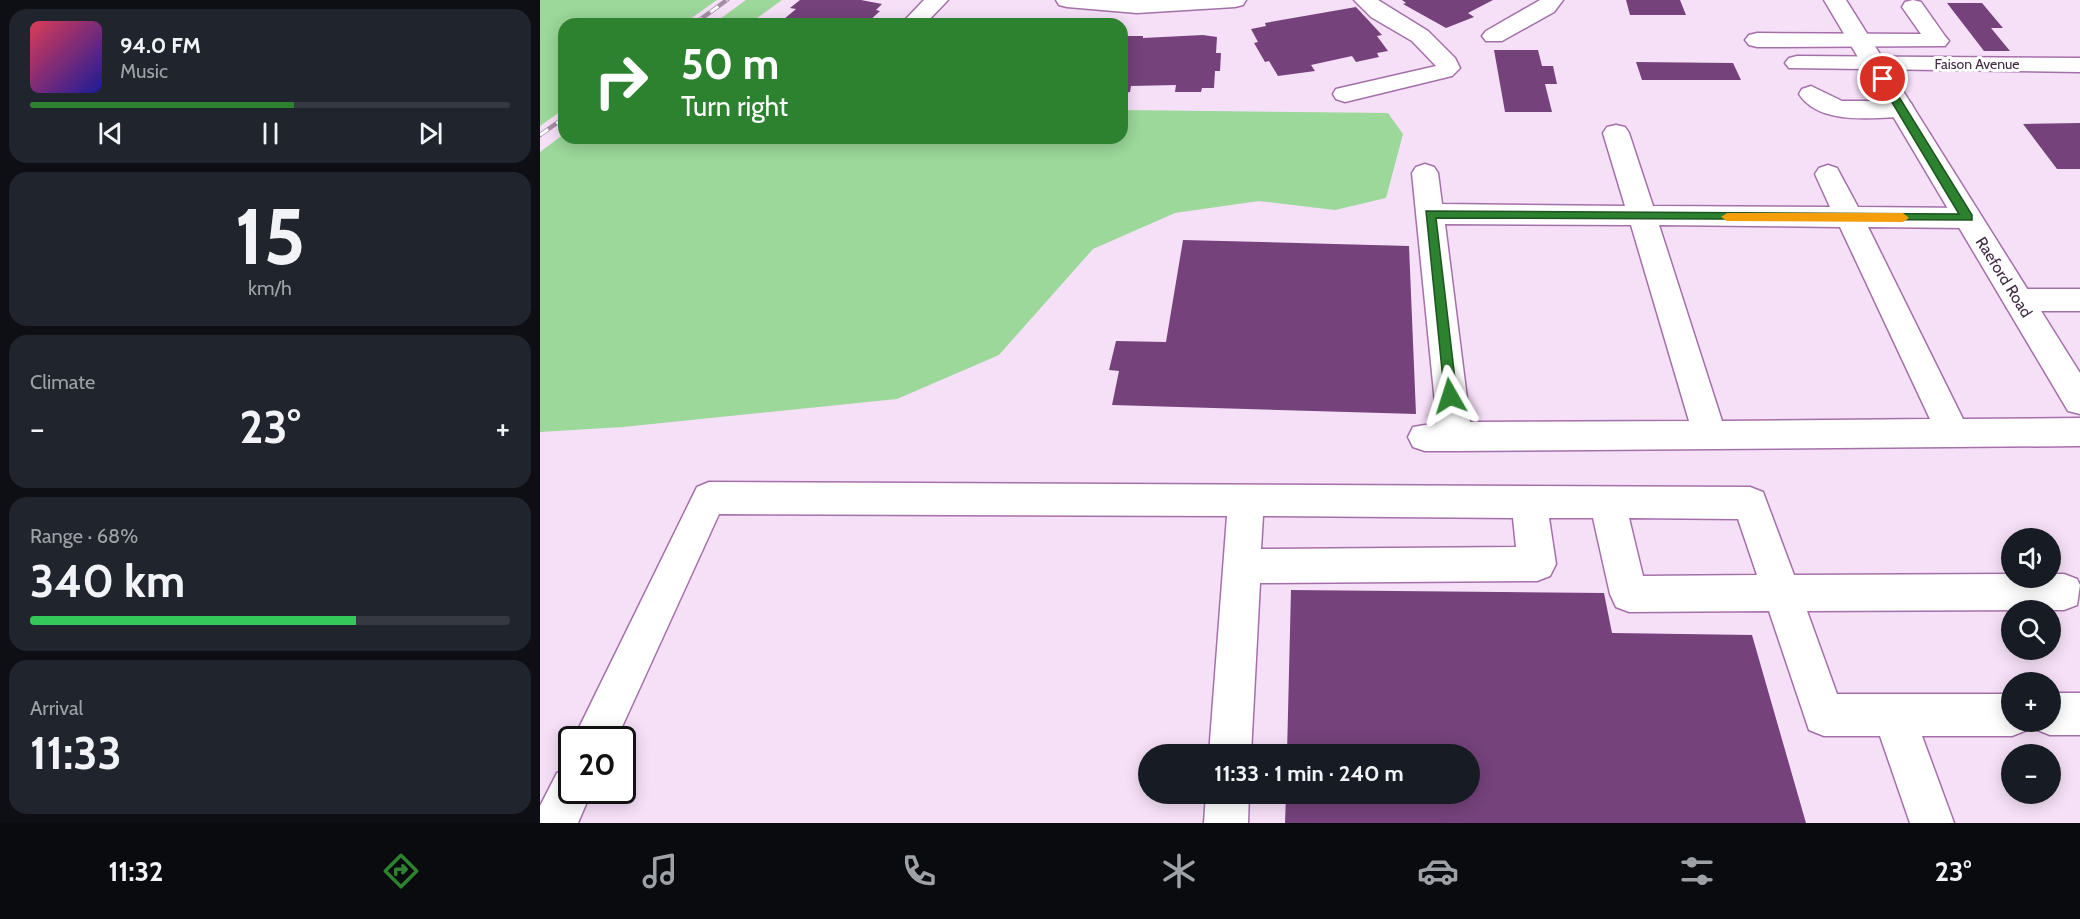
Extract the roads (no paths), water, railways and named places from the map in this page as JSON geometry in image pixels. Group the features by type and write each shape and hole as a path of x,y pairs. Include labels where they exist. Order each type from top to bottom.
{"main road":[{"path":"918,18 937,0"},
{"path":"1067,0 1137,6 1235,0"},
{"path":"1345,94 1441,72 1448,68 1420,36 1379,12 1365,0"},
{"path":"1494,36 1546,7 1552,0"},
{"name":"Raeford Road","path":"1835,0 2018,300 2071,370 2080,401"},
{"path":"1757,40 1937,41 1914,7"},
{"name":"Faison Avenue","path":"1797,63 2080,65"},
{"path":"1811,94 1822,103 1840,109 1902,110"},
{"path":"1616,133 1710,434"},
{"path":"1425,173 1430,214 1440,437 2080,432"},
{"path":"1828,174 1953,432"},
{"path":"1430,214 1968,218"},
{"path":"2018,300 2080,300"},
{"path":"601,726 709,498 1750,503 1824,715 2001,715"},
{"path":"1231,744 1246,501"},
{"path":"1242,566 1537,564 1529,502"},
{"path":"1607,502 1629,594 2064,592"},
{"path":"2061,714 2080,714"},
{"path":"1894,716 1932,823"},
{"path":"555,823 564,804"},
{"path":"1226,823 1227,804"}],"railway":[{"path":"702,18 727,0"},
{"path":"540,135 558,122"}]}
